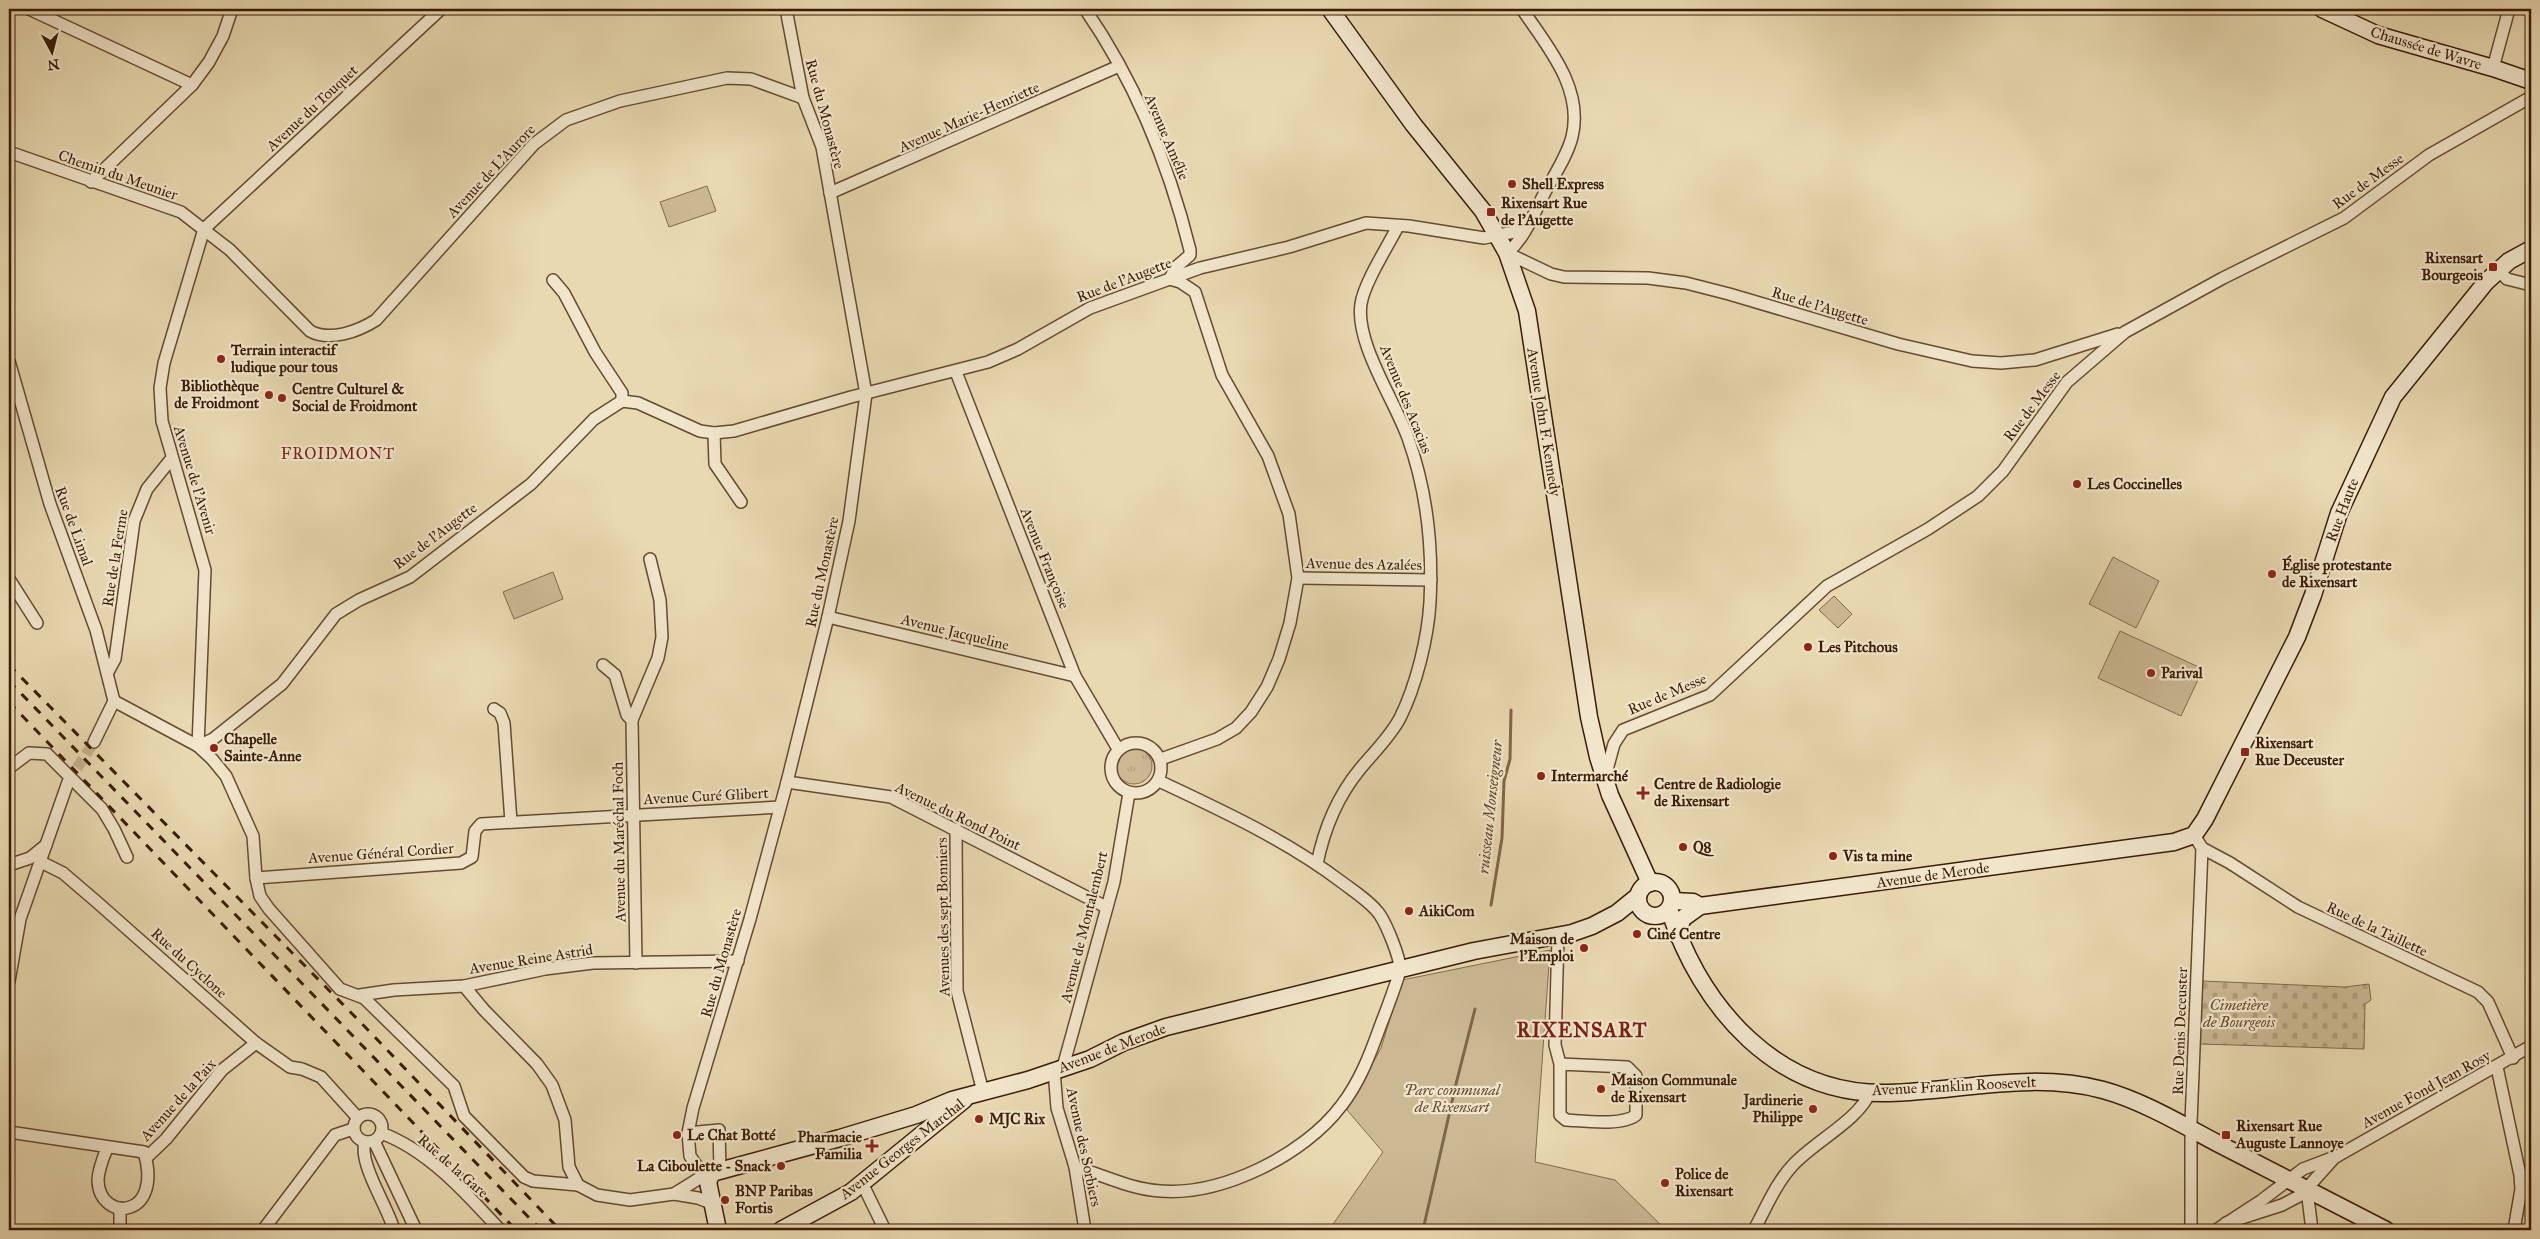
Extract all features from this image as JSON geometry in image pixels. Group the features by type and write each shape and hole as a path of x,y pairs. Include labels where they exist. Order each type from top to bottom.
{"street":[{"path":"29,9 192,85"},
{"path":"91,182 192,85 209,62 223,36 232,9"},
{"name":"Avenue du Touquet","path":"204,229 441,9"},
{"name":"Rue du Monastère","path":"706,1179 690,1156 688,1133 693,1108 738,962 787,782 828,616 849,521 866,394 822,147 803,98 786,9"},
{"name":"Avenue Amélie","path":"1084,9 1119,66 1137,102 1175,194 1190,255 1174,268 1170,279"},
{"name":"Avenue John F. Kennedy","path":"1330,9 1412,124 1472,196 1498,234 1507,253 1527,311 1589,717 1604,778 1650,882"},
{"path":"1507,253 1518,242 1529,224 1564,157 1572,137 1574,107 1570,88 1560,66 1522,9"},
{"name":"Chaussée de Wavre","path":"2322,9 2378,35 2493,68 2531,82"},
{"path":"2493,68 2509,9"},
{"name":"Avenue Marie-Henriette","path":"830,193 1119,66"},
{"name":"Avenue de L'Aurore","path":"322,335 352,332 376,320 534,144 566,120 620,101 727,78 750,80 803,98"},
{"name":"Rue de Messe","path":"1604,778 1614,744 1624,730 1710,695 1827,586 1928,529 1978,496 2004,471 2067,382 2125,332 2224,278 2344,218 2429,155 2531,97"},
{"name":"Chemin du Meunier","path":"9,152 181,212 230,250 310,331 322,335"},
{"name":"Rue de l'Augette","path":"198,746 213,739 282,684 336,614 359,600 410,578 531,484 594,419 622,401 638,402 686,427 714,434 741,430 866,394 956,372 988,362 1018,349 1090,308 1200,268 1289,247 1366,223 1484,238 1514,232 1529,224"},
{"name":"Avenue des Acacias","path":"1316,864 1334,809 1360,769 1391,731 1413,687 1430,604 1431,542 1426,502 1417,464 1407,435 1366,343 1361,321 1361,303 1367,287 1398,226"},
{"name":"Avenue de l'Avenir","path":"198,746 205,570 192,517 172,458 160,412 161,376 204,229"},
{"name":"Rue Haute","path":"2198,841 2205,819 2297,637 2313,595 2339,513 2393,397 2486,282 2498,270 2531,249"},
{"name":"Rue de l'Augette","path":"1507,253 1551,274 1564,277 1648,278 1714,289 1889,342 1972,362 2001,364 2035,360 2125,332"},
{"path":"2498,270 2507,279 2531,285"},
{"path":"1161,760 1217,739 1236,728 1252,712 1267,687 1279,659 1290,623 1298,578 1289,514 1271,464 1261,442 1222,375 1194,292 1180,282 1170,279"},
{"path":"553,280 564,293 595,352 622,393 622,401"},
{"name":"Rue de Limal","path":"9,361 50,504 89,609 108,672 114,702"},
{"name":"Avenue Françoise","path":"956,372 1075,676 1118,749"},
{"path":"714,434 715,464 741,502"},
{"name":"Rue de la Ferme","path":"108,672 115,659 134,522 148,489 172,458"},
{"name":"Avenue du Maréchal Foch","path":"636,963 632,720 653,672 662,637 660,600 650,559"},
{"name":"Avenue des Azalées","path":"1298,578 1431,580"},
{"path":"9,579 37,623"},
{"name":"Avenue Jacqueline","path":"828,616 1075,676"},
{"name":"Avenue du Maréchal Foch","path":"603,665 614,674 627,714 632,720"},
{"path":"94,742 114,702 198,746 222,771 253,836 256,878 260,896 268,908 328,976 344,991 360,995 374,1010 386,1018 454,1086 464,1116 524,1177 534,1182 578,1185 597,1195 612,1198 630,1200 674,1194 698,1198 711,1203"},
{"path":"494,709 500,713 504,723 511,822"},
{"path":"1132,743 1142,743 1158,754 1161,760 1159,781 1148,790 1129,793 1119,787 1113,780 1111,772 1112,760 1118,749 1132,743"},
{"path":"9,768 29,753 47,754 102,809 127,857"},
{"path":"1075,1167 1137,1188 1161,1192 1209,1186 1264,1167 1290,1152 1332,1117 1354,1086 1372,1050 1400,969 1389,929 1379,913 1316,864 1259,828 1159,781"},
{"path":"9,981 20,919 48,844 62,794 68,782"},
{"name":"Avenue du Rond Point","path":"787,782 891,797 1106,907"},
{"name":"Avenue de Montalembert","path":"1058,1069 1114,882 1129,793"},
{"name":"Avenue Curé Glibert","path":"633,815 780,807"},
{"name":"Avenue Général Cordier","path":"256,878 461,863 472,857 478,826 511,822 633,815"},
{"name":"Avenues des sept Bonniers","path":"956,829 957,991 976,1094"},
{"name":"Avenue de Merode","path":"1671,905 1693,902 1700,906 2186,839 2198,841"},
{"name":"Rue de la Taillette","path":"2198,841 2298,907 2478,992 2488,1002 2513,1058"},
{"name":"Rue Denis Deceuster","path":"2191,1230 2191,1129 2198,841"},
{"path":"9,865 30,858 48,844"},
{"name":"Rue du Cyclone","path":"41,862 63,874 98,903 256,1043 290,1067 302,1069 321,1077 358,1118"},
{"path":"1650,882 1664,884 1672,892 1671,905 1663,914 1649,915 1643,910 1638,896 1644,886 1650,882"},
{"name":"Avenue de Merode","path":"706,1179 712,1173 720,1170 916,1115 952,1100 1090,1059 1124,1042 1166,1027 1474,951 1558,937 1592,926 1617,913 1638,896"},
{"name":"Avenue Franklin Roosevelt","path":"1671,905 1678,936 1706,991 1724,1015 1746,1038 1771,1057 1803,1075 1836,1086 1870,1092 1909,1092 2009,1082 2050,1081 2103,1090 2132,1100 2191,1129 2386,1230"},
{"path":"1678,936 1682,919 1700,906"},
{"path":"1558,937 1555,1045 1560,1064 1560,1115 1566,1120 1620,1121 1630,1120 1636,1115 1636,1076 1627,1067 1560,1064"},
{"name":"Avenue Reine Astrid","path":"360,995 394,990 464,986 545,969 593,962 738,962"},
{"path":"464,986 484,1010 537,1064 552,1085 565,1120 569,1167 578,1185"},
{"name":"Avenue de la Paix","path":"146,1158 166,1139 222,1070 256,1043"},
{"name":"Avenue Fond Jean Rosy","path":"2216,1230 2303,1169 2334,1158 2386,1127 2513,1058 2531,1046"},
{"path":"2497,1067 2520,1175 2514,1230"},
{"name":"Avenue des Sorbiers","path":"1058,1069 1058,1108 1075,1167 1085,1230"},
{"path":"1754,1230 1772,1195 1792,1166 1819,1140 1863,1107 1870,1092"},
{"name":"Avenue Georges Marchal","path":"781,1230 851,1192 976,1094"},
{"path":"264,1230 336,1135 353,1129 358,1118 363,1114 375,1116 380,1121 373,1138 363,1148 367,1166 394,1230"},
{"path":"916,1115 923,1122 924,1133"},
{"path":"353,1129 357,1138 373,1138"},
{"path":"688,1133 718,1130 720,1170"},
{"path":"9,1132 144,1152 149,1179 145,1195 131,1207 120,1208 105,1200 99,1188 99,1169 107,1148"},
{"path":"373,1138 416,1230"},
{"name":"Rue de la Gare","path":"373,1138 398,1140 445,1175 500,1230"},
{"name":"Avenue Fond Jean Rosy","path":"2226,1223 2282,1205 2307,1190 2334,1158"},
{"path":"674,1194 706,1179 718,1230"},
{"path":"862,1183 885,1230"},
{"path":"2307,1190 2312,1230"},
{"path":"120,1208 120,1230"}],"green space":[{"path":"707,186 716,211 669,227 660,202"},
{"name":"Parival","path":"2113,557 2159,581 2136,628 2089,604"},
{"path":"553,572 563,599 514,619 503,592"},
{"path":"1834,596 1852,614 1838,628 1819,610"},
{"name":"Parival","path":"2120,631 2203,669 2181,716 2098,678"},
{"path":"1134,748 1141,749 1147,753 1151,759 1151,773 1147,779 1141,783 1134,784 1127,783 1121,779 1117,773 1116,766 1117,759 1121,753 1127,749"},
{"name":"Parc communal de Rixensart","path":"1550,950 1535,1162 1615,1180 1666,1230 1329,1230 1383,1152 1347,1110 1381,1048 1402,980"},
{"name":"Cimetière de Bourgeois","path":"2202,981 2345,987 2369,984 2371,1000 2365,1004 2364,1049 2200,1044"}],"waterway":[{"name":"ruisseau Monseigneur","path":"1491,905 1502,838 1504,781 1510,759 1511,710"},
{"name":"ruisseau Monseigneur","path":"1423,1230 1475,1009"}],"tunnel":[{"path":"68,782 94,742"}],"railway":[{"path":"9,665 369,1031 560,1230"},
{"path":"9,681 541,1230"},
{"path":"9,702 516,1230"}],"place":[{"name":"Shell Express","path":"1512,184"},
{"name":"Rixensart Rue de l'Augette","path":"1491,212"},
{"name":"Rixensart Bourgeois","path":"2493,267"},
{"name":"Terrain interactif ludique pour tous","path":"221,359"},
{"name":"Bibliothèque de Froidmont","path":"269,395"},
{"name":"Centre Culturel & Social de Froidmont","path":"282,398"},
{"name":"Les Coccinelles","path":"2077,484"},
{"name":"Église protestante de Rixensart","path":"2272,574"},
{"name":"Les Pitchous","path":"1808,647"},
{"name":"Parival","path":"2151,673"},
{"name":"Chapelle Sainte-Anne","path":"214,748"},
{"name":"Rixensart Rue Deceuster","path":"2245,752"},
{"name":"Intermarché","path":"1541,776"},
{"name":"Centre de Radiologie de Rixensart","path":"1643,793"},
{"name":"Q8","path":"1683,847"},
{"name":"Vis ta mine","path":"1833,856"},
{"name":"AikiCom","path":"1409,911"},
{"name":"Ciné Centre","path":"1637,934"},
{"name":"Maison de l'Emploi","path":"1584,948"},
{"name":"Maison Communale de Rixensart","path":"1601,1089"},
{"name":"Jardinerie Philippe","path":"1813,1109"},
{"name":"MJC Rix","path":"979,1119"},
{"name":"Le Chat Botté","path":"677,1135"},
{"name":"Rixensart Rue Auguste Lannoye","path":"2226,1135"},
{"name":"Pharmacie Familia","path":"872,1146"},
{"name":"La Ciboulette - Snack","path":"781,1166"},
{"name":"Police de Rixensart","path":"1665,1183"},
{"name":"BNP Paribas Fortis","path":"725,1200"}],"district":[{"name":"FROIDMONT","path":"338,453"},
{"name":"RIXENSART","path":"1582,1030"}]}
